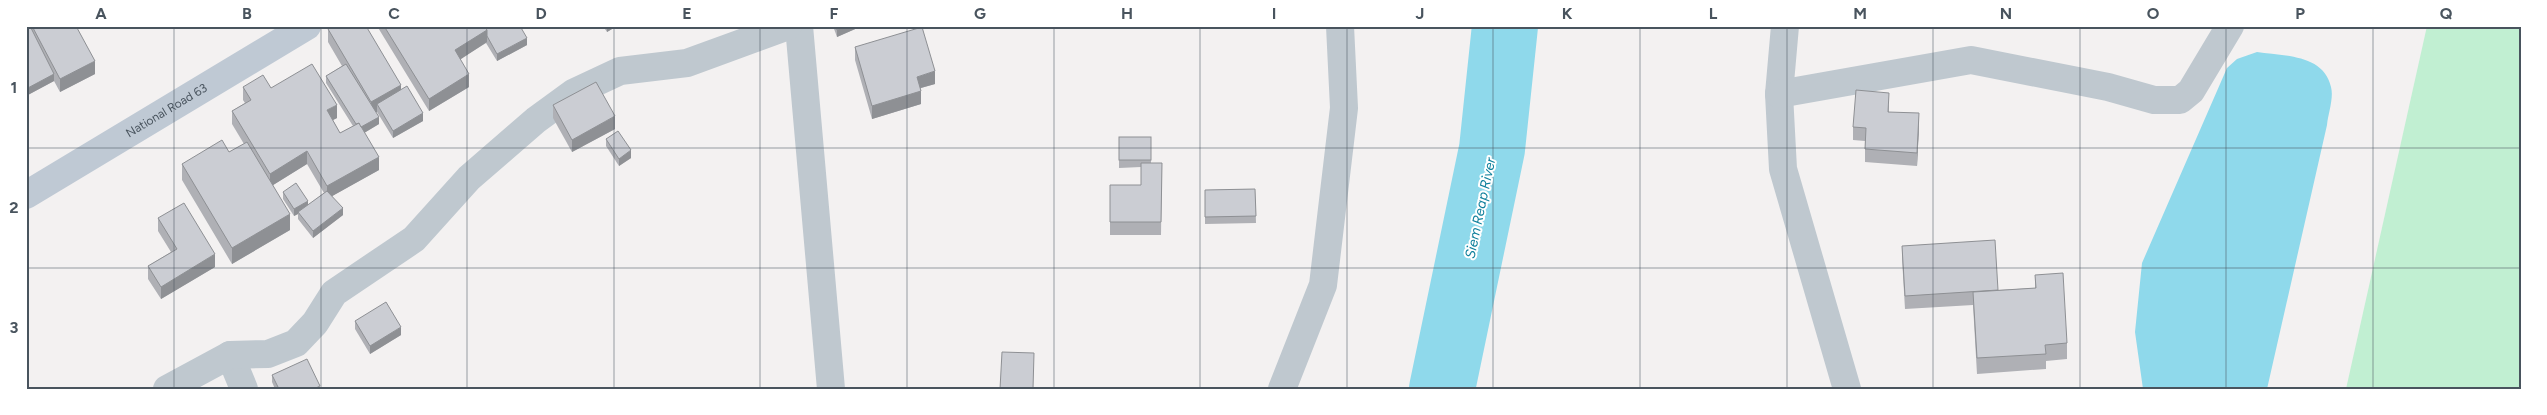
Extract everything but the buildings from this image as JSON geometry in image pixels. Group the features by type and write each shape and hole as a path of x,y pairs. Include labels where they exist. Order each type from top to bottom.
{"street":[{"name":"National Road 63","path":"26,195 307,26"},
{"path":"167,389 230,355 268,354 296,343 315,323 334,293 414,239 469,178 536,120 573,92 620,71 687,63 788,26"},
{"path":"799,26 831,389"},
{"path":"1282,389 1323,285 1344,108 1340,26"},
{"path":"1785,26 1778,94 1783,169 1847,389"},
{"path":"1778,94 1971,60 2108,87 2154,100 2180,100 2191,91 2230,26"},
{"path":"230,355 244,389"}],"green space":[{"path":"2427,26 2521,26 2521,389 2346,389"}],"water":[{"path":"2257,52 2290,56 2311,62 2327,76 2332,91 2327,125 2267,389 2143,389 2135,332 2142,263 2227,68 2237,59"}],"waterway":[{"name":"Siem Reap River","path":"1442,389 1492,149 1505,26"}]}
